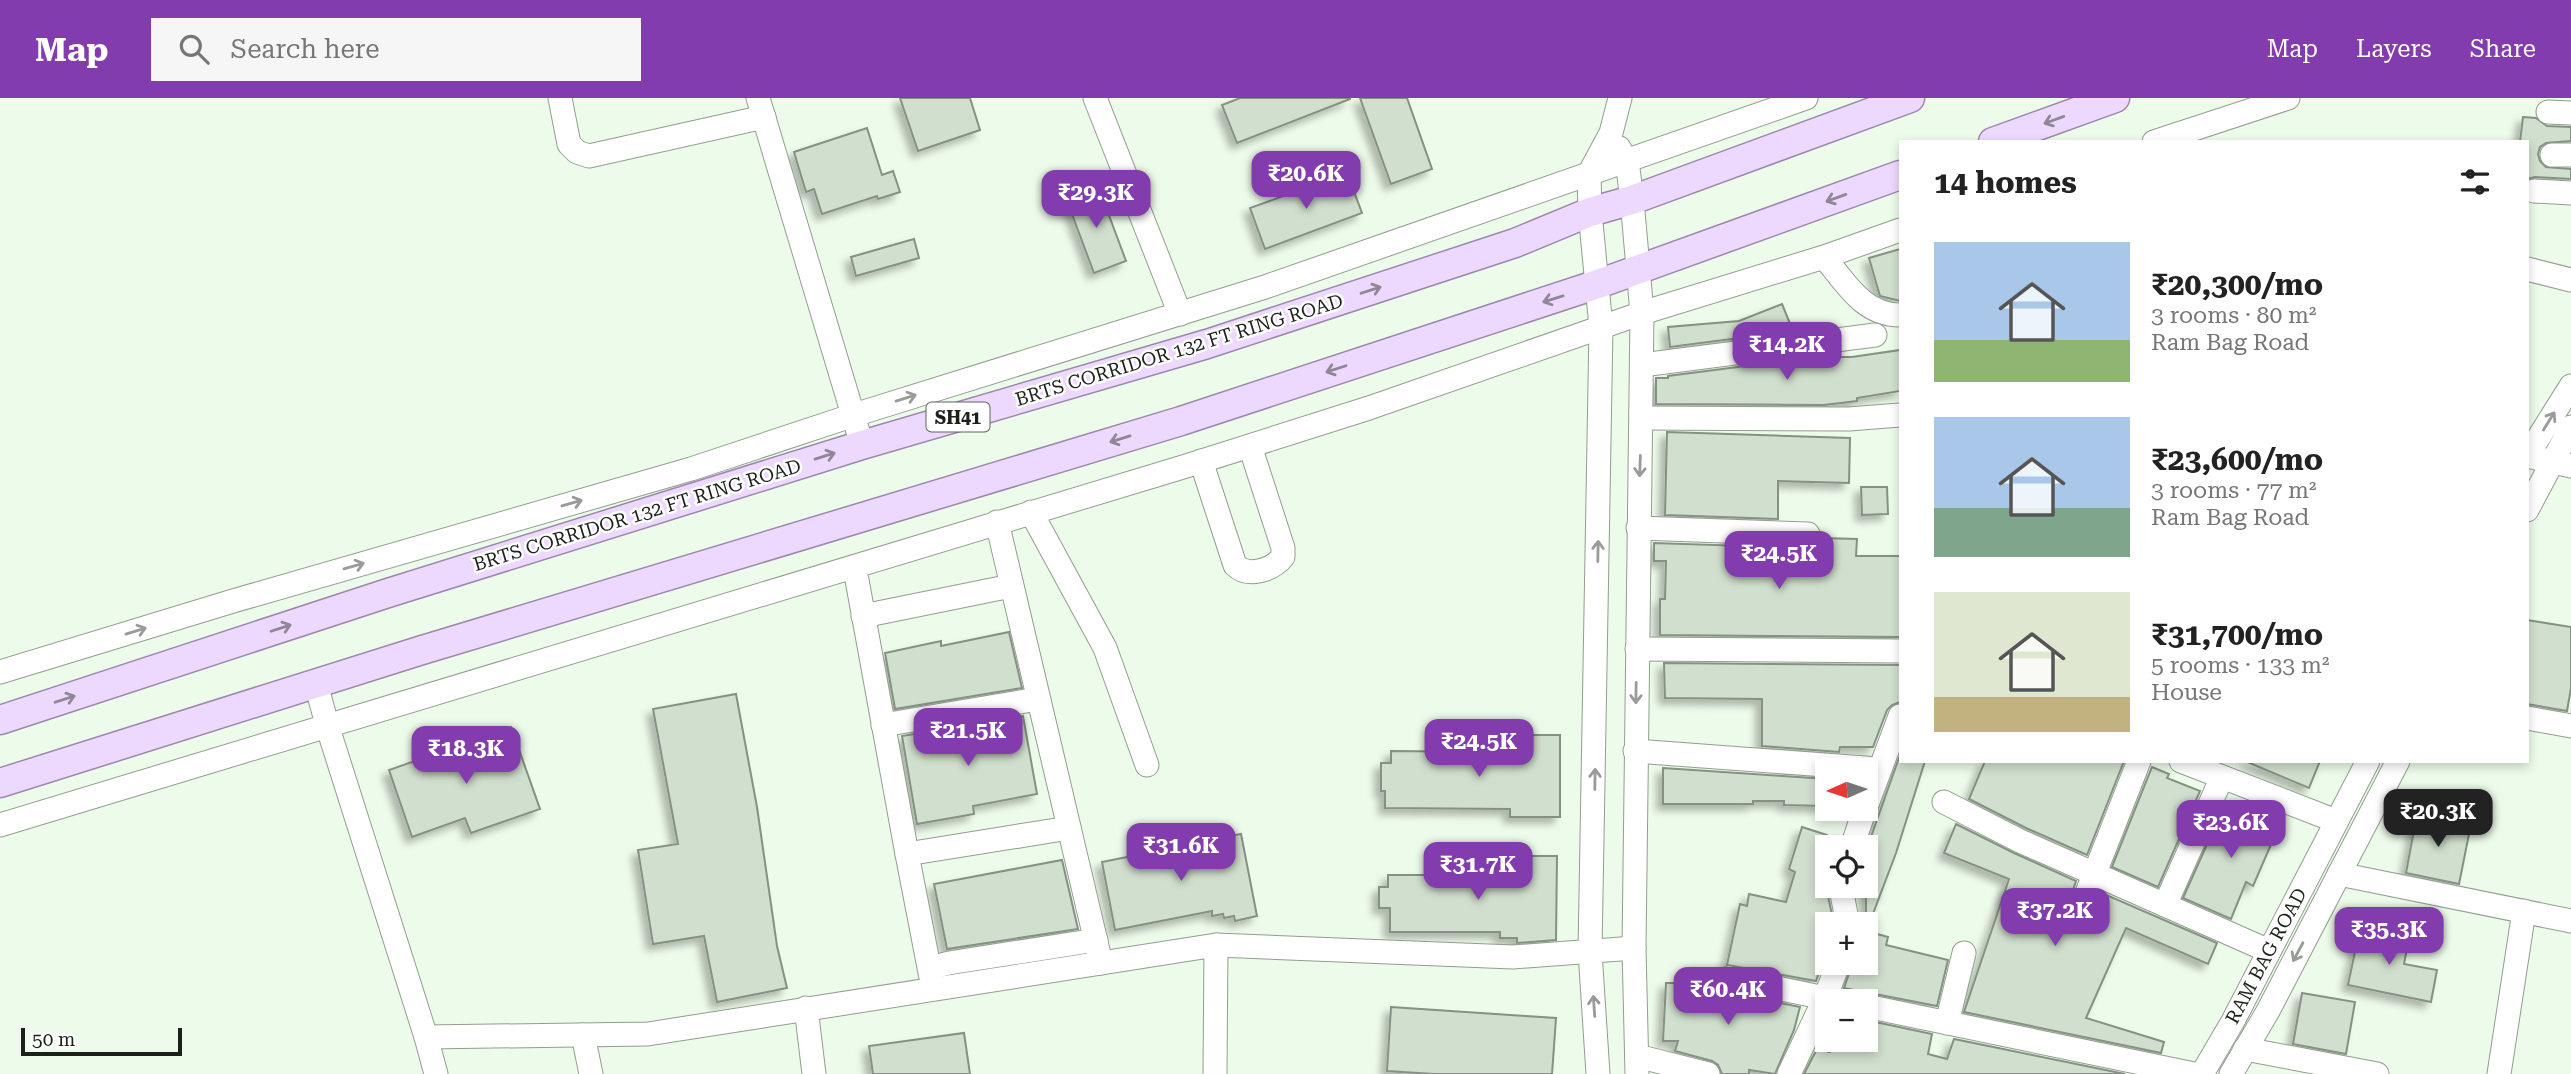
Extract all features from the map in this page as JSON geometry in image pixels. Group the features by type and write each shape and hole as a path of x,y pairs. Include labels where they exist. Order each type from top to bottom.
{"main road":[{"name":"BRTS CORRIDOR 132 FT RING ROAD","path":"0,720 388,593 862,445 1207,344 1515,243 1590,212 1632,200 1910,98"},
{"path":"1999,140 2115,98"},
{"path":"0,783 1167,425 1598,284 1899,175"}],"street":[{"path":"560,98 569,144 577,152 589,156 761,107 862,445"},
{"path":"1096,98 1180,314"},
{"path":"1598,1074 1590,952 1601,327 1589,174 1611,133 1620,98"},
{"path":"0,672 246,597 691,469 854,415 1265,287 1806,98"},
{"path":"2160,140 2288,98"},
{"path":"1611,133 1627,161 1642,313 1635,751 1634,948 1637,1065 1709,1074"},
{"path":"2534,191 2571,193"},
{"path":"0,825 328,728 1250,446 1369,408 1642,313 1824,257 1899,230"},
{"path":"1824,257 1867,307 1883,314 1899,315"},
{"path":"2529,270 2571,280"},
{"path":"1642,366 1875,335"},
{"path":"2529,453 2571,386"},
{"path":"1642,418 1849,419 1899,415"},
{"path":"2529,507 2561,464 2571,427"},
{"path":"1201,461 1235,565 1241,572 1250,573 1278,563 1283,556 1283,548 1250,446"},
{"path":"2529,456 2561,464"},
{"path":"1031,512 1105,648 1147,765"},
{"path":"997,522 1101,963"},
{"path":"1638,528 1808,534"},
{"path":"857,580 932,978"},
{"path":"863,616 1011,586"},
{"path":"1637,649 1899,651"},
{"path":"316,684 436,1074"},
{"path":"883,725 1038,699"},
{"path":"1878,769 1899,718"},
{"path":"2529,718 2571,726"},
{"path":"1635,751 1815,764"},
{"path":"2079,913 2138,763"},
{"path":"2186,763 2336,821"},
{"name":"RAM BAG ROAD","path":"2202,1074 2233,1021 2367,763"},
{"name":"RAM BAG ROAD","path":"2231,1074 2397,763"},
{"path":"2165,905 2222,777"},
{"path":"1944,802 2020,841 2269,951"},
{"path":"907,854 1069,828"},
{"path":"2339,874 2571,920"},
{"path":"2499,1074 2524,911"},
{"path":"932,978 949,963 1096,940"},
{"path":"1214,1074 1216,945"},
{"path":"426,1037 648,1034 806,1008 932,978 1101,963 1216,945 1513,957 1634,948"},
{"path":"1947,1023 1964,953"},
{"path":"1729,978 1815,996"},
{"path":"806,1008 814,1074"},
{"path":"1878,1009 2194,1074"},
{"path":"1789,1074 1815,1030"},
{"path":"583,1035 590,1074"},
{"path":"2245,1049 2341,1071 2376,1074"}],"building":[{"path":"900,98 970,98 980,130 918,151"},
{"path":"1240,98 1350,99 1237,143 1222,105"},
{"path":"1360,98 1407,98 1432,169 1391,184"},
{"path":"2523,117 2536,118 2547,126 2571,127 2571,141 2546,143 2540,147 2538,154 2546,167 2571,169 2571,179 2529,178 2529,140 2520,140"},
{"path":"867,128 882,175 893,171 900,192 878,199 877,196 822,214 814,189 806,192 794,152"},
{"path":"1347,173 1362,213 1265,249 1250,208"},
{"path":"1098,186 1126,261 1094,273 1066,198"},
{"path":"914,239 919,258 856,276 851,257"},
{"path":"1899,249 1899,301 1880,296 1869,258"},
{"path":"1782,304 1793,331 1670,347 1668,327 1739,321"},
{"path":"1899,350 1899,391 1824,405 1656,404 1656,378 1838,354 1839,357"},
{"path":"1667,432 1850,438 1849,483 1778,481 1778,519 1665,515"},
{"path":"1861,487 1887,487 1888,514 1862,515"},
{"path":"1821,538 1857,539 1856,556 1899,556 1899,637 1660,635 1660,599 1665,599 1666,561 1654,561 1654,543 1808,548 1815,546"},
{"path":"2529,620 2571,627 2571,688 2567,711 2529,704"},
{"path":"1009,632 1022,688 895,709 885,653 941,641 941,646"},
{"path":"1664,663 1899,665 1899,702 1887,710 1873,747 1840,747 1839,752 1762,746 1762,699 1665,698"},
{"path":"736,694 757,807 777,946 787,988 717,1002 704,936 653,944 638,850 678,844 653,709"},
{"path":"1023,716 1037,794 973,806 974,814 917,824 902,736"},
{"path":"511,727 540,809 471,833 465,818 412,837 389,770"},
{"path":"1522,735 1560,735 1560,817 1510,817 1510,809 1385,808 1385,791 1381,791 1381,763 1391,763 1391,751 1507,752 1507,745 1522,745"},
{"path":"1899,758 1899,763 1924,763 1896,853 1874,912 1866,912 1866,898 1878,898 1878,835 1872,835"},
{"path":"1984,763 2123,763 2087,855 1969,799"},
{"path":"2250,763 2319,763 2309,788"},
{"path":"2152,767 2169,774 2167,778 2200,791 2158,887 2112,867"},
{"path":"1663,768 1815,778 1815,806 1784,805 1784,801 1753,801 1753,804 1663,804"},
{"path":"2226,802 2279,826 2253,886 2246,882 2231,919 2183,898"},
{"path":"2417,814 2471,824 2459,884 2406,873"},
{"path":"1956,824 2076,881 2065,914 2073,926 2082,927 2088,923 2102,893 2217,943 2208,964 2126,928 2086,1018 2164,1042 2161,1053 1964,1012 2009,879 1944,853"},
{"path":"1802,827 1827,835 1815,835 1815,898 1828,898 1831,912 1815,912 1815,975 1818,975 1816,981 1727,965 1740,904 1747,906 1749,894 1786,902 1795,872 1789,869"},
{"path":"1241,834 1257,916 1235,921 1234,916 1212,916 1212,911 1115,930 1102,862"},
{"path":"1523,856 1557,856 1556,940 1517,943 1517,938 1500,938 1500,932 1390,932 1390,908 1379,908 1379,887 1388,887 1388,875 1516,875 1516,869 1523,869"},
{"path":"1062,860 1078,929 947,949 934,884"},
{"path":"2360,928 2409,938 2404,964 2437,970 2431,1002 2348,985"},
{"path":"1878,934 1888,937 1886,945 1948,960 1937,1006 1878,995 1878,989 1844,988 1848,975 1878,975"},
{"path":"1666,983 1709,983 1726,992 1800,1007 1794,1030 1775,1074 1749,1070 1749,1074 1722,1074 1718,1065 1712,1061 1675,1051 1678,1041 1663,1041"},
{"path":"2302,993 2355,1002 2346,1054 2293,1044"},
{"path":"1391,1007 1556,1018 1552,1074 1434,1074 1387,1071"},
{"path":"1878,1023 1932,1034 1928,1054 1947,1059 1954,1039 2125,1074 1804,1074 1815,1052 1878,1052"},
{"path":"964,1033 970,1074 873,1074 869,1046"}]}
